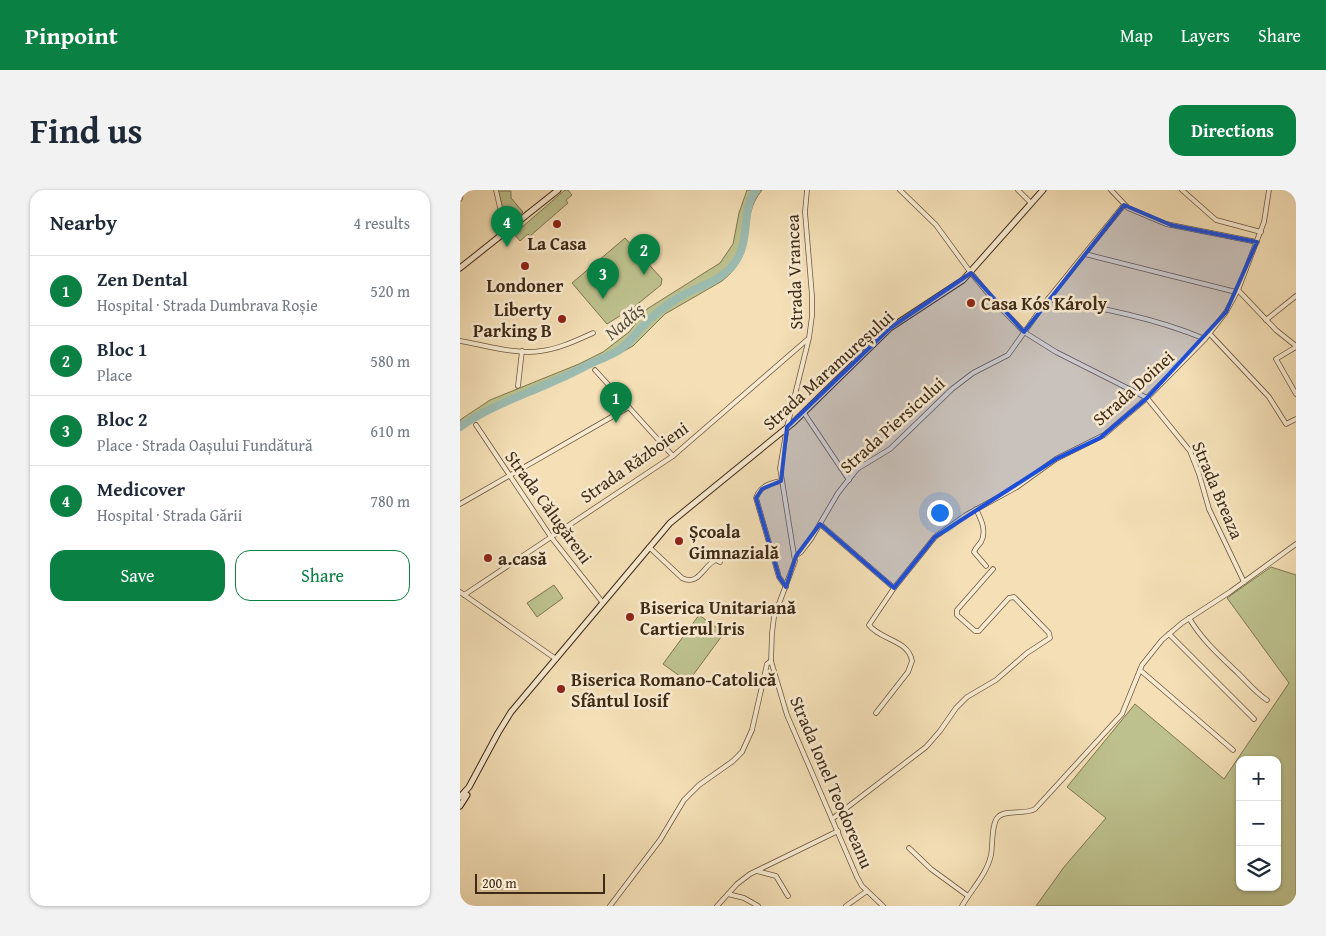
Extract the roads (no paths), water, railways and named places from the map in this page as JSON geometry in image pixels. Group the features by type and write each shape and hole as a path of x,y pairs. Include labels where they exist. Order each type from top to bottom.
{"main road":[{"path":"460,268 558,190"},
{"name":"Strada Maramureșului","path":"460,797 469,787 506,719 670,523 788,428 792,421 804,413 890,328 954,287 971,273 1043,190"},
{"path":"460,805 468,793 469,787"}],"street":[{"path":"460,199 462,190"},
{"path":"496,190 501,212 510,229"},
{"name":"Strada Vrancea","path":"782,432 792,421 809,338 812,296 805,212 806,190"},
{"name":"Strada Breaza","path":"900,190 936,225 971,273 1024,332 1056,352 1147,398 1190,451 1209,509 1244,582"},
{"path":"1018,190 1031,204"},
{"path":"1111,190 1124,205 1138,213 1171,225 1257,242"},
{"path":"1182,190 1216,220 1261,232"},
{"name":"Strada Doinei","path":"876,713 908,672 912,661 908,650 876,632 869,625 894,588 935,537 976,509 1017,487 1056,459 1100,438 1147,398 1205,339 1226,312 1237,291 1261,232 1267,209 1269,190"},
{"name":"Strada Piersicului","path":"795,556 801,552 838,493 862,465 886,452 952,389 973,373 1008,355 1048,299 1124,205"},
{"path":"1085,254 1237,291 1281,335 1296,347 1276,359 1296,394"},
{"path":"1266,320 1296,296"},
{"path":"1048,299 1102,308 1175,326 1205,339"},
{"path":"460,341 522,351 548,350 593,333"},
{"path":"1210,333 1269,397 1286,424 1296,419"},
{"name":"Strada Războieni","path":"462,594 673,456 809,338"},
{"path":"518,386 522,351"},
{"path":"595,370 673,456"},
{"path":"460,504 629,407"},
{"path":"804,413 849,480"},
{"name":"Strada Călugăreni","path":"476,425 551,537 603,603"},
{"path":"610,906 660,840 684,800 699,785 733,761 742,752 752,730 767,664 771,661 774,617 795,566 795,556 782,481 781,462 788,428"},
{"path":"782,481 765,486 756,498 779,577 786,587"},
{"path":"976,509 982,522 983,532 982,539 974,552 986,566"},
{"path":"820,524 894,588"},
{"path":"962,906 984,872 991,857 994,825 997,817 1003,814 1030,812 1036,809 1122,714 1140,670 1151,653 1169,634 1188,618 1244,582 1296,544"},
{"path":"649,547 687,581 693,580 700,575 713,560 720,562"},
{"path":"832,820 926,747 956,708 967,697 996,680 1027,653 1050,638 1050,633 1014,597 1009,598 979,631 975,631 957,615 957,610 993,569"},
{"path":"462,594 556,659"},
{"path":"1188,618 1213,649 1267,700"},
{"path":"1169,634 1254,719"},
{"name":"Strada Ionel Teodoreanu","path":"771,661 787,715 860,882 883,906"},
{"path":"1140,670 1233,750"},
{"path":"717,906 744,878 838,831"},
{"path":"909,848 931,870 968,896"},
{"path":"757,871 776,876 788,896"},
{"path":"846,906 867,891"},
{"path":"728,894 744,898 758,906"}],"waterway":[{"name":"Nadăș","path":"460,427 493,408 622,349 650,319 673,301 721,276 733,265 739,256 748,207 756,190"}],"place":[{"name":"La Casa","path":"557,224"},
{"name":"Medicover","path":"507,247"},
{"name":"Londoner","path":"525,266"},
{"name":"Bloc 1","path":"644,275"},
{"name":"Bloc 2","path":"603,299"},
{"name":"Casa Kós Károly","path":"971,303"},
{"name":"Liberty Parking B","path":"562,319"},
{"name":"Zen Dental","path":"616,423"},
{"name":"Școala Gimnazială","path":"679,541"},
{"name":"a.casă","path":"488,558"},
{"name":"Biserica Unitariană Cartierul Iris","path":"630,617"},
{"name":"Biserica Romano-Catolică Sfântul Iosif","path":"561,689"}]}
